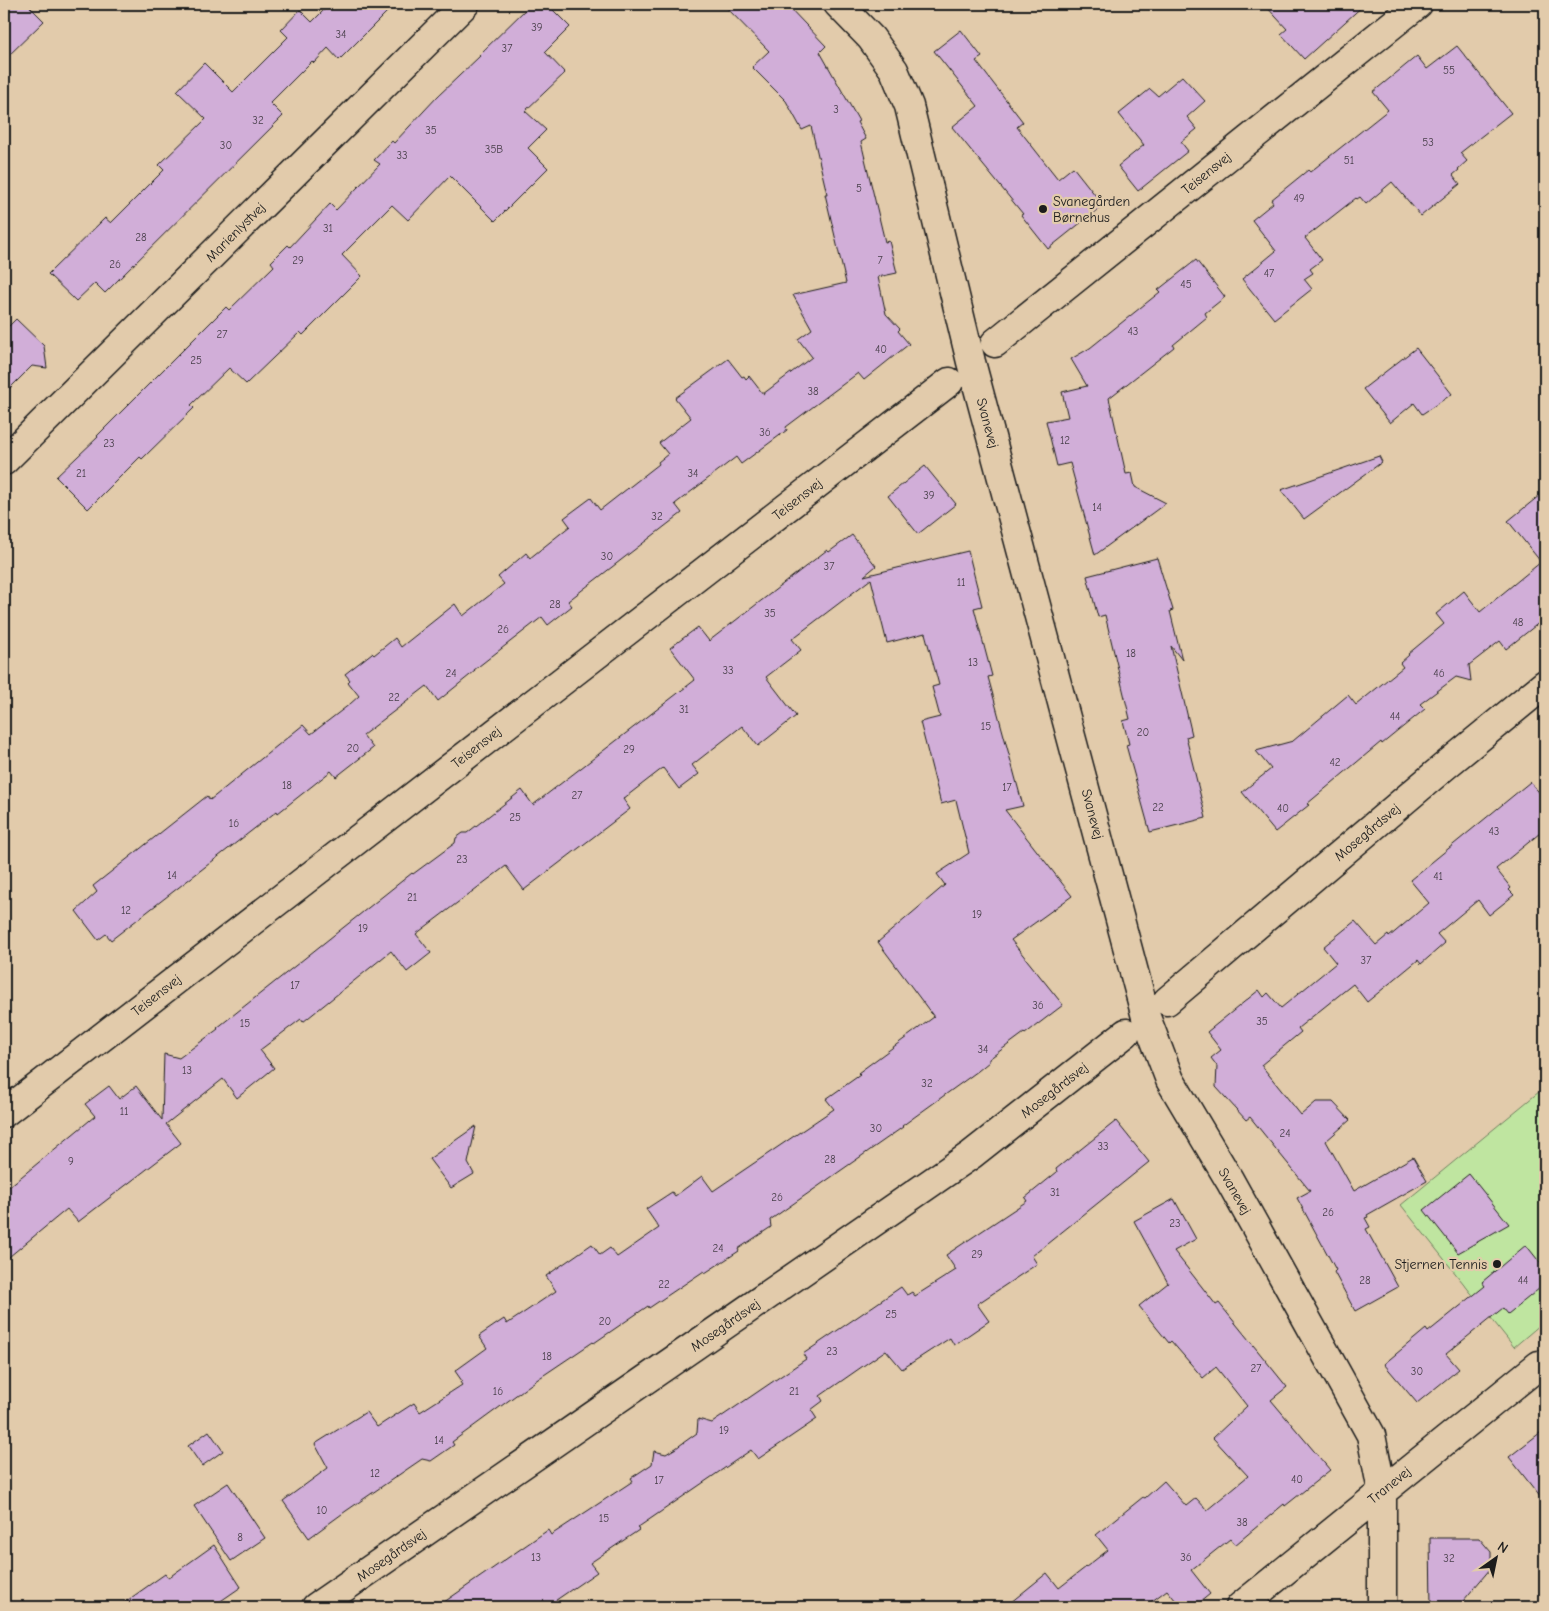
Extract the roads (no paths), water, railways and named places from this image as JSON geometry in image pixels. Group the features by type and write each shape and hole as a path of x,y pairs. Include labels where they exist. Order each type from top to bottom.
{"street":[{"name":"Marienlystvej","path":"4,461 465,4"},
{"name":"Svanevej","path":"838,4 871,38 894,70 909,106 971,362 1146,1017 1170,1080 1235,1190 1371,1435 1382,1491 1382,1607"},
{"name":"Teisensvej","path":"995,343 1411,6"},
{"name":"Teisensvej","path":"4,1113 949,382"},
{"name":"Mosegårdsvej","path":"1167,1001 1545,684"},
{"name":"Mosegårdsvej","path":"316,1607 971,1156 1126,1033"},
{"name":"Tranevej","path":"1240,1607 1539,1364"}],"place":[{"name":"Svanegården Børnehus","path":"1043,209"},
{"name":"Stjernen Tennis","path":"1497,1264"}]}
